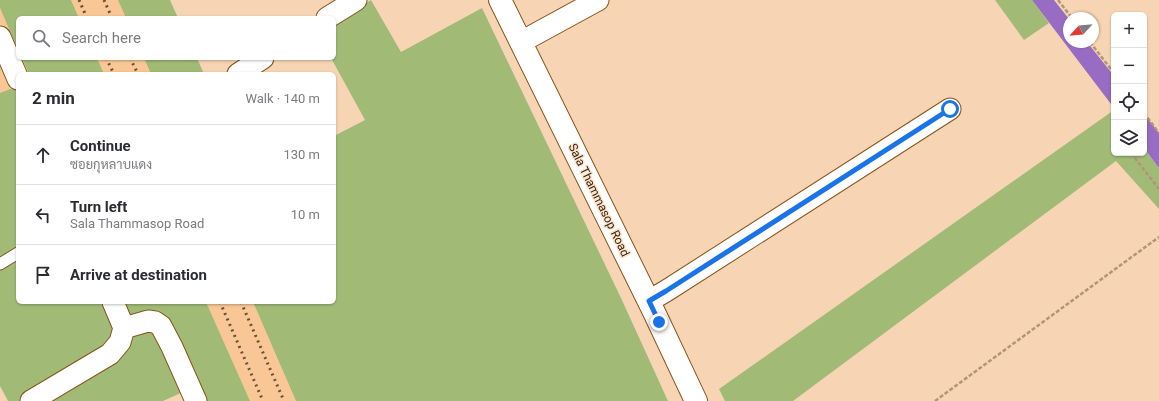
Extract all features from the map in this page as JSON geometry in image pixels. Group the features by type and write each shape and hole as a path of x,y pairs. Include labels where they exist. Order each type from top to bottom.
{"street":[{"path":"330,16 356,0"},
{"name":"Sala Thammasop Road","path":"500,0 649,301 696,401"},
{"path":"522,42 598,0"},
{"path":"0,37 16,74"},
{"path":"241,72 261,60"},
{"path":"649,301 950,109"},
{"path":"31,401 110,354 120,342 124,328 114,304"},
{"path":"124,328 148,320 161,326 196,401"}],"lane":[{"path":"0,264 16,254"}],"path":[{"path":"1058,0 1067,12"},
{"path":"1095,48 1111,69"},
{"path":"1147,117 1159,133"},
{"path":"1133,156 1159,189"},
{"path":"935,401 1159,237"}],"shaded area":[{"path":"71,0 118,0 125,16 78,16"},
{"path":"1032,0 1054,0 1063,12 1063,41"},
{"path":"0,8 16,45 16,60 23,60 28,72 16,72 16,87 0,93"},
{"path":"1068,48 1092,48 1111,72 1111,104"},
{"path":"98,60 145,60 150,72 103,72"},
{"path":"1147,118 1159,133 1159,168 1147,152"},
{"path":"207,304 254,304 296,401 250,401"}],"green space":[{"path":"0,0 71,0 78,16 16,16 16,45 0,8"},
{"path":"118,0 170,0 177,16 125,16"},
{"path":"371,0 401,52 482,8 621,298 668,401 296,401 254,304 336,304 336,135 365,120 332,60 336,60 336,20"},
{"path":"995,0 1032,0 1049,23 1024,40"},
{"path":"23,60 98,60 103,72 28,72"},
{"path":"145,60 198,60 203,72 150,72"},
{"path":"16,87 16,304 207,304 250,401 200,401 194,387 163,401 8,401 0,386 0,93"},
{"path":"1111,112 1111,156 1147,156 1147,152 1159,168 1159,209 1116,161 793,401 725,401 719,389"}],"railway":[{"path":"79,0 86,16"},
{"path":"104,0 111,16"},
{"path":"107,60 113,72"},
{"path":"131,60 137,72"},
{"path":"221,304 263,401"},
{"path":"242,304 284,401"}],"route":[{"path":"659,322 649,301 950,109"}]}
